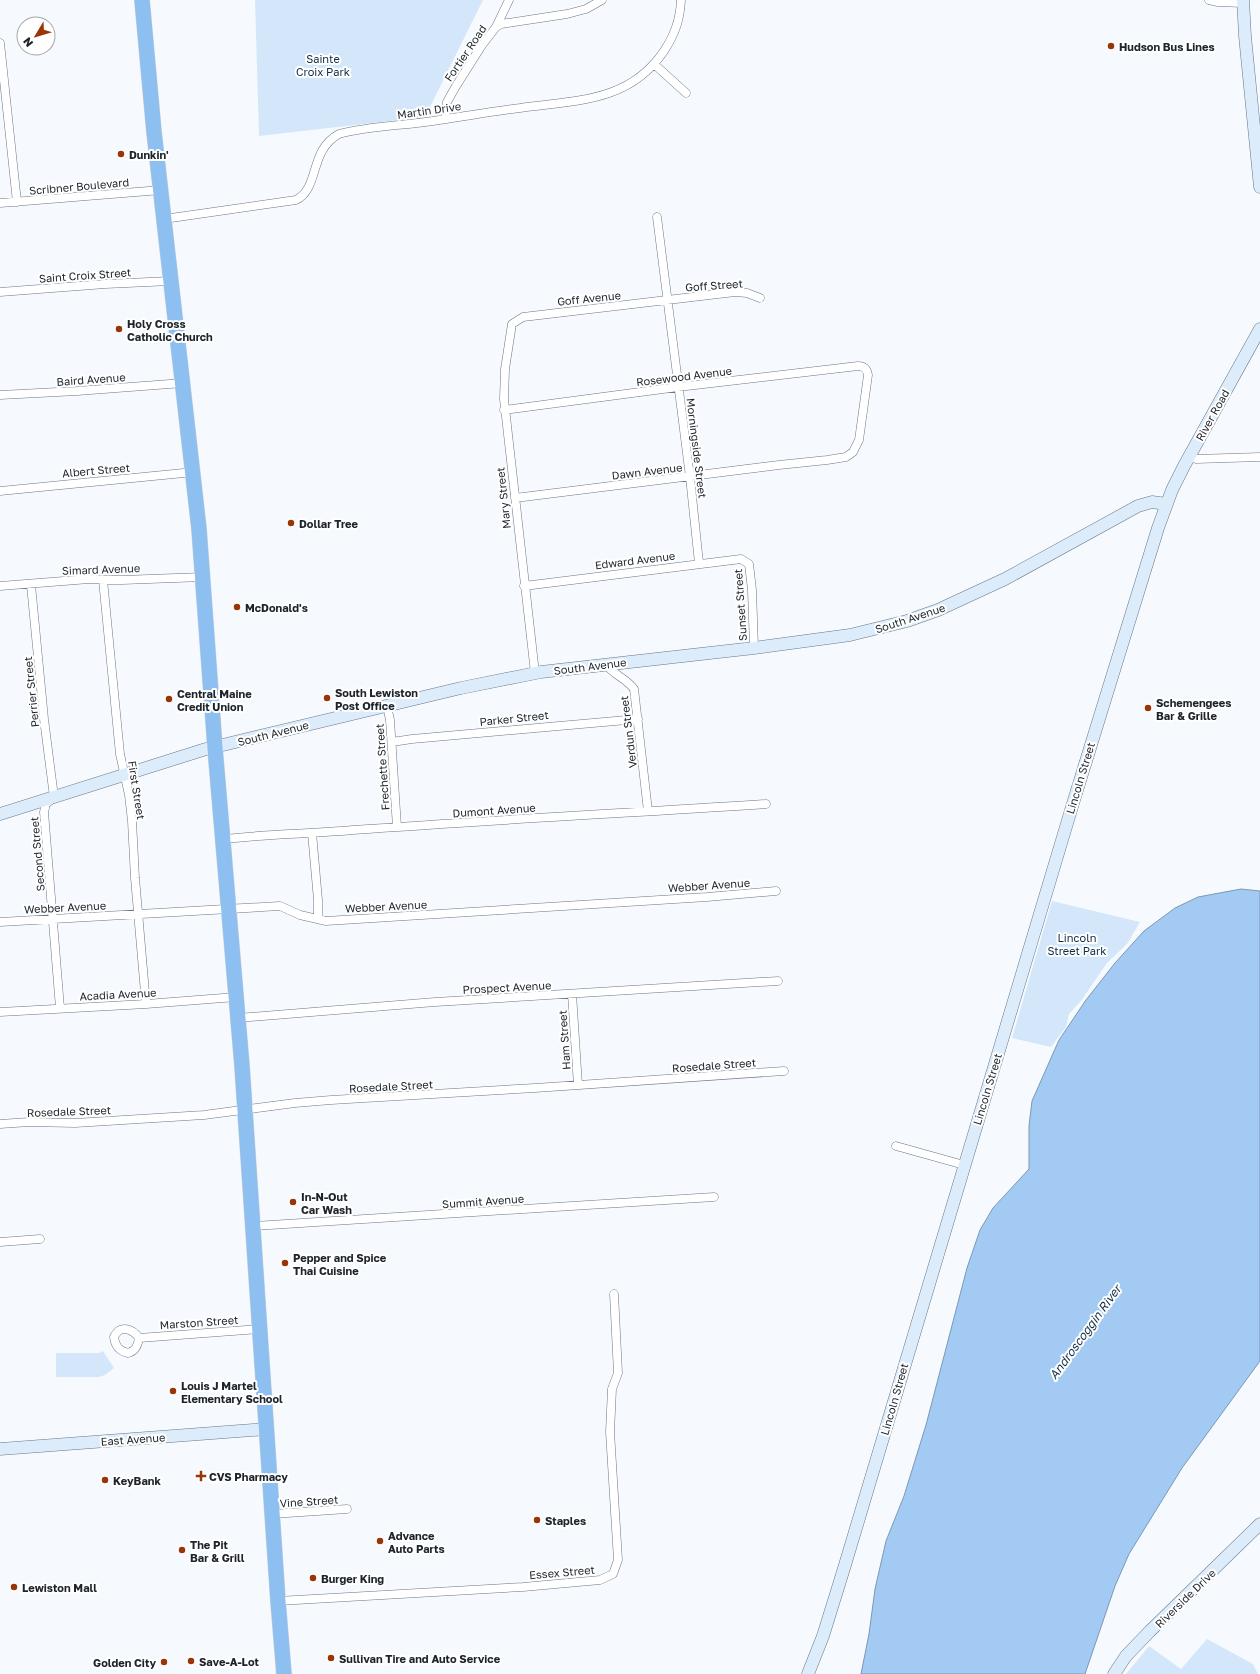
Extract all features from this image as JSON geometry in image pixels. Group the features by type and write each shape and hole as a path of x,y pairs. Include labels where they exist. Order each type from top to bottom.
{"highway":[{"path":"142,0 164,219 194,472 203,577 245,1110 284,1674"}],"main road":[{"path":"1243,2 1260,187"},
{"name":"River Road","path":"1167,504 1188,457 1260,329"},
{"name":"South Avenue","path":"0,814 206,749 216,748 461,688 535,674 606,664 754,648 850,635 876,629 920,617 975,594 1138,506 1152,502 1167,504"},
{"name":"Lincoln Street","path":"808,1674 823,1636 841,1579 1127,622 1167,504"},
{"name":"East Avenue","path":"0,1449 267,1429"},
{"name":"Riverside Drive","path":"1114,1674 1126,1656 1150,1631 1260,1524"}],"street":[{"name":"Fortier Road","path":"445,119 447,102 482,45 496,27 509,0"},
{"path":"496,27 501,24 572,13 586,9 602,0"},
{"name":"Martin Drive","path":"164,219 296,200 305,193 319,155 327,142 332,138 346,132 599,97 620,90 643,75 654,64 675,32 680,16 681,0"},
{"path":"1209,0 1218,2 1243,2"},
{"path":"0,43 17,202"},
{"path":"654,64 686,93"},
{"name":"Scribner Boulevard","path":"0,203 161,190"},
{"name":"Morningside Street","path":"657,217 690,477 699,563"},
{"name":"Saint Croix Street","path":"0,292 105,284 171,281"},
{"name":"Goff Street","path":"668,300 735,292 747,293 760,298"},
{"name":"Goff Avenue","path":"514,322 523,317 668,300"},
{"name":"Mary Street","path":"514,322 512,324 510,334 506,369 504,410 535,674"},
{"name":"Rosewood Avenue","path":"504,410 678,387 862,366 866,369 868,376 859,440 853,452"},
{"name":"Baird Avenue","path":"0,395 77,392 184,383"},
{"name":"Dawn Avenue","path":"515,498 827,460 846,457 853,452"},
{"path":"1188,457 1196,459 1260,457"},
{"name":"Albert Street","path":"0,491 194,472"},
{"name":"Edward Avenue","path":"524,586 699,563 741,559 747,562"},
{"name":"Sunset Street","path":"747,562 752,584 754,648"},
{"name":"Simard Avenue","path":"0,586 89,578 103,580 203,577"},
{"name":"First Street","path":"103,580 120,754 129,795 146,1004"},
{"name":"Perrier Street","path":"31,584 44,719 54,797"},
{"name":"Verdun Street","path":"606,664 611,671 628,682 634,689 648,811"},
{"name":"Frechette Street","path":"387,706 392,742 397,827"},
{"name":"Parker Street","path":"392,742 638,719"},
{"name":"Second Street","path":"54,797 46,804 44,812 60,1008"},
{"name":"Dumont Avenue","path":"224,839 272,834 312,833 766,804"},
{"path":"312,833 318,900 318,919"},
{"name":"Webber Avenue","path":"0,922 280,906 300,915 326,921 776,891"},
{"name":"Prospect Avenue","path":"238,1018 435,1002 778,981"},
{"name":"Ham Street","path":"572,994 578,1085"},
{"name":"Acadia Avenue","path":"0,1012 146,1004 236,997"},
{"name":"Rosedale Street","path":"0,1124 29,1122 75,1123 204,1115 331,1100 784,1071"},
{"path":"896,1146 964,1165"},
{"name":"Summit Avenue","path":"253,1226 714,1197"},
{"path":"0,1242 40,1239"},
{"name":"Essex Street","path":"278,1601 530,1586 600,1580 613,1574 618,1560 610,1432 612,1389 618,1373 614,1294"},
{"name":"Marston Street","path":"139,1338 260,1329"},
{"name":"Vine Street","path":"272,1514 347,1509"}],"green space":[{"name":"Sainte Croix Park","path":"255,0 483,0 425,117 259,136"},
{"name":"Lincoln Street Park","path":"1052,901 1140,922 1127,944 1107,963 1081,1001 1069,1014 1066,1027 1051,1047 1012,1038"},
{"path":"103,1351 114,1368 105,1375 99,1377 56,1377 56,1353 99,1353"},
{"path":"1207,1639 1253,1664 1258,1674 1126,1674 1149,1646 1181,1669"}],"water":[{"name":"Androscoggin River","path":"1241,889 1260,891 1260,1361 1182,1468 1129,1554 1115,1586 1085,1674 861,1674 869,1634 875,1589 886,1541 904,1496 926,1425 967,1268 980,1230 993,1208 1029,1169 1029,1126 1032,1101 1059,1040 1086,1000 1115,963 1144,931 1175,908 1198,897"}],"place":[{"name":"Hudson Bus Lines","path":"1111,46"},
{"name":"Dunkin'","path":"121,154"},
{"name":"Holy Cross Catholic Church","path":"119,329"},
{"name":"Dollar Tree","path":"291,523"},
{"name":"McDonald's","path":"237,607"},
{"name":"South Lewiston Post Office","path":"327,698"},
{"name":"Central Maine Credit Union","path":"169,699"},
{"name":"Schemengees Bar & Grille","path":"1148,708"},
{"name":"In-N-Out Car Wash","path":"293,1202"},
{"name":"Pepper and Spice Thai Cuisine","path":"285,1263"},
{"name":"Louis J Martel Elementary School","path":"173,1391"},
{"name":"CVS Pharmacy","path":"201,1476"},
{"name":"KeyBank","path":"105,1480"},
{"name":"Staples","path":"537,1520"},
{"name":"Advance Auto Parts","path":"380,1541"},
{"name":"The Pit Bar & Grill","path":"182,1550"},
{"name":"Burger King","path":"313,1578"},
{"name":"Lewiston Mall","path":"14,1587"},
{"name":"Sullivan Tire and Auto Service","path":"331,1658"},
{"name":"Save-A-Lot","path":"191,1661"},
{"name":"Golden City","path":"164,1662"}]}
